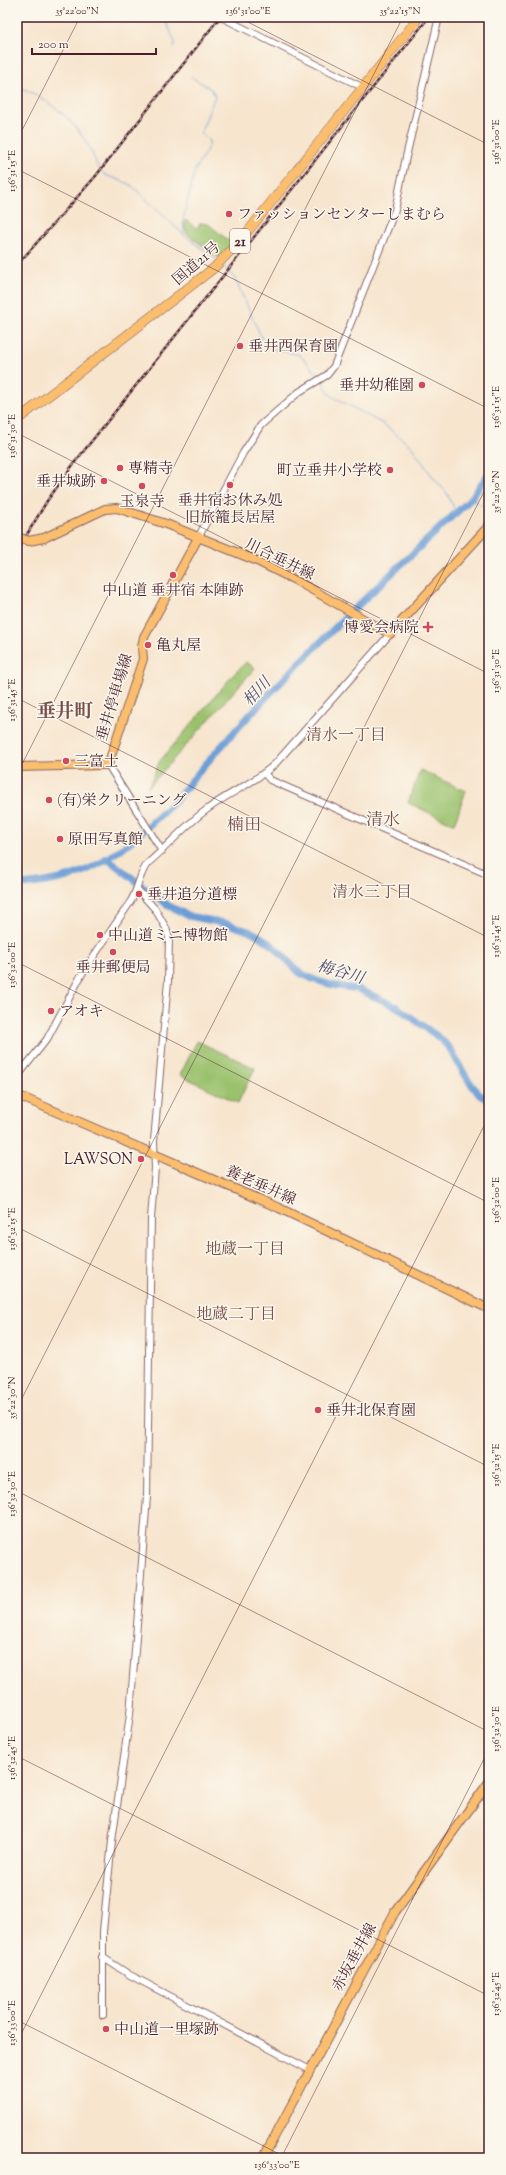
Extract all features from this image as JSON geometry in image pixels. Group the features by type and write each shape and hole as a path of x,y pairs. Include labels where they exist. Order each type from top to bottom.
{"highway":[{"name":"国道21号","path":"17,420 214,268 241,240 419,17"}],"main road":[{"name":"川合垂井線","path":"17,537 29,541 44,538 105,509 113,507 140,514 199,536 225,549 254,560 328,599 387,633"},
{"path":"387,633 489,526"},
{"name":"垂井停車場線","path":"17,767 108,765 143,659 142,647 144,638 199,536"},
{"name":"養老垂井線","path":"17,1095 293,1214 489,1309"},
{"name":"赤坂垂井線","path":"263,2158 378,1941 406,1894 489,1782"}],"street":[{"path":"221,17 362,87"},
{"path":"199,536 243,453 261,424 299,392 330,372 334,366 391,223 439,17"},
{"path":"17,1077 37,1053 56,1024 83,972 138,888 140,876 147,864 161,849 207,809 225,796 265,774 387,633"},
{"path":"108,765 133,808 161,849"},
{"path":"265,774 270,780 489,875"},
{"path":"103,2015 102,1957 112,1841 131,1708 146,1504 151,1218 155,1166 154,1153 168,986 169,938 163,921 138,888"},
{"path":"102,1957 130,1975 310,2070"}],"green space":[{"path":"186,220 196,228 201,223 208,224 233,244 219,258 187,234 183,222"},
{"path":"246,662 255,668 148,788 159,762 233,675"},
{"path":"420,770 466,791 454,824 408,803"},
{"path":"197,1041 255,1068 238,1103 180,1075"}],"waterway":[{"path":"164,17 175,42 174,46"},
{"path":"184,235 183,220 195,170 209,146 209,141 201,132 215,96 211,89 191,77"},
{"path":"17,86 49,103 67,118 83,137 91,150 95,161 104,174 132,186 184,235 216,259"},
{"path":"223,265 235,279 263,341 273,349 300,355 319,376"},
{"path":"322,380 330,395 383,424 411,446 432,476 447,493 456,513"},
{"name":"相川","path":"17,885 55,880 82,872 113,855 145,829 174,802 243,722 317,645 471,499 489,473"},
{"path":"471,499 489,509"},
{"name":"梅谷川","path":"106,858 169,906 189,916 228,924 254,933 270,943 300,973 315,980 332,985 358,989 397,1007 441,1039 450,1049 468,1080 478,1093 489,1101"}],"railway":[{"path":"17,265 95,177 220,17"},
{"path":"17,551 47,501 75,462 429,17"}],"place":[{"name":"ファッションセンターしまむら","path":"229,214"},
{"name":"垂井西保育園","path":"240,346"},
{"name":"垂井幼稚園","path":"422,385"},
{"name":"専精寺","path":"120,468"},
{"name":"町立垂井小学校","path":"390,470"},
{"name":"垂井城跡","path":"104,481"},
{"name":"垂井宿お休み処 旧旅籠長居屋","path":"230,485"},
{"name":"玉泉寺","path":"142,486"},
{"name":"中山道 垂井宿 本陣跡","path":"173,575"},
{"name":"博愛会病院","path":"428,627"},
{"name":"亀丸屋","path":"148,645"},
{"name":"三富士","path":"66,761"},
{"name":"(有)栄クリーニング","path":"49,800"},
{"name":"原田写真館","path":"60,839"},
{"name":"垂井追分道標","path":"139,894"},
{"name":"中山道ミニ博物館","path":"100,935"},
{"name":"垂井郵便局","path":"113,952"},
{"name":"アオキ","path":"51,1011"},
{"name":"LAWSON","path":"141,1159"},
{"name":"垂井北保育園","path":"318,1410"},
{"name":"中山道一里塚跡","path":"106,2029"}],"district":[{"name":"垂井町","path":"65,710"},
{"name":"清水一丁目","path":"346,734"},
{"name":"清水","path":"383,819"},
{"name":"楠田","path":"244,824"},
{"name":"清水三丁目","path":"372,891"},
{"name":"地蔵一丁目","path":"245,1248"},
{"name":"地蔵二丁目","path":"236,1313"}]}
